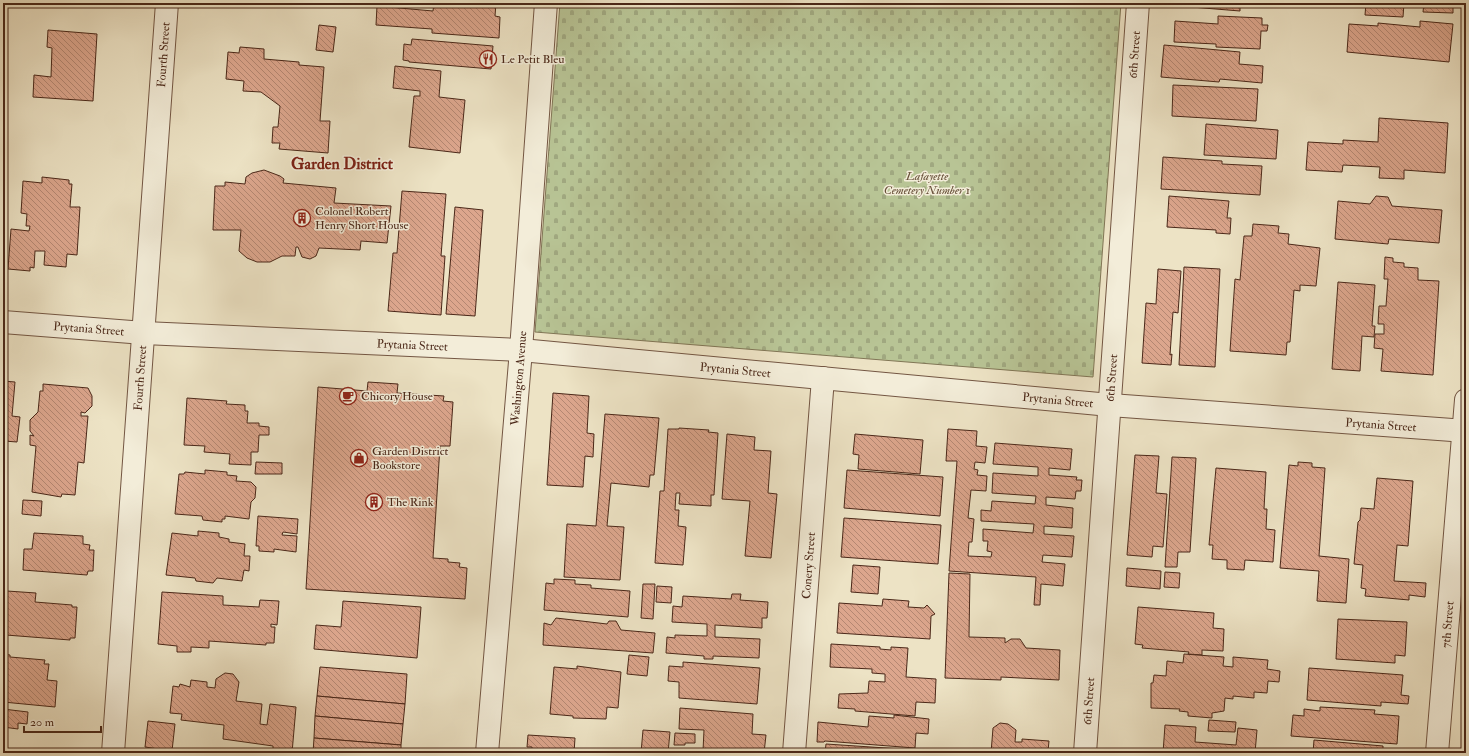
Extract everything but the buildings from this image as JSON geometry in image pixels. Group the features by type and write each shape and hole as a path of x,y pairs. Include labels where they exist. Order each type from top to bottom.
{"street":[{"name":"Fourth Street","path":"113,753 167,3"},
{"name":"Washington Avenue","path":"487,753 520,350 546,3"},
{"name":"6th Street","path":"1085,753 1138,3"},
{"name":"Prytania Street","path":"3,322 144,333 520,350 1110,405 1465,431"},
{"name":"Conery Street","path":"794,753 823,378"},
{"name":"7th Street","path":"1437,753 1465,431 1466,400"}],"green space":[{"name":"Lafayette Cemetery Number 1","path":"560,3 1121,3 1093,377 535,332"}],"place":[{"name":"Le Petit Bleu","path":"488,59"},
{"name":"Colonel Robert Henry Short House","path":"302,218"},
{"name":"Chicory House","path":"348,396"},
{"name":"Garden District Bookstore","path":"359,458"},
{"name":"The Rink","path":"374,502"}],"district":[{"name":"Garden District","path":"342,164"}]}
